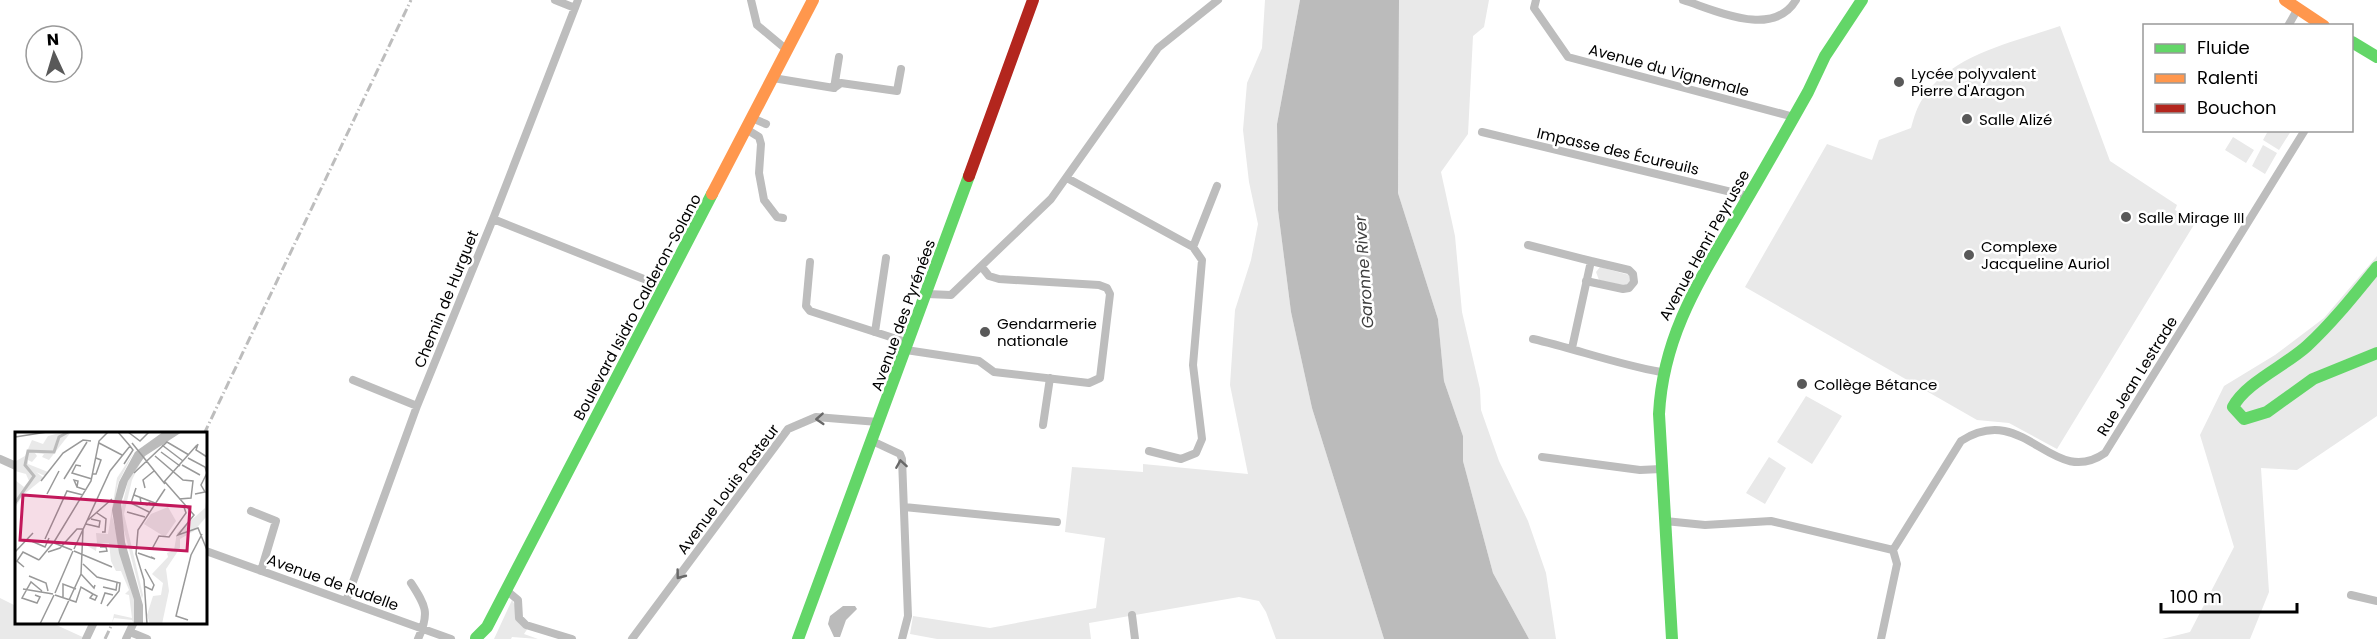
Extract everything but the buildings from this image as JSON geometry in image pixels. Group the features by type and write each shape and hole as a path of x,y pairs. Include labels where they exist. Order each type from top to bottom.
{"street":[{"path":"555,0 576,4"},
{"name":"Boulevard Isidro Calderon-Solano","path":"474,639 485,635 506,590 813,0"},
{"name":"Avenue des Pyrénées","path":"798,639 870,440 927,294 1033,0"},
{"path":"927,294 951,295 1051,199 1158,48 1218,0"},
{"name":"Avenue du Vignemale","path":"1536,0 1534,8 1568,57 1794,117"},
{"path":"1683,0 1755,22 1771,18 1791,8 1796,0"},
{"name":"Avenue Henri Peyrusse","path":"1672,639 1659,414 1661,372 1673,331 1808,92 1819,80 1840,44 1862,0"},
{"path":"2285,0 2321,24"},
{"path":"752,1 757,25 787,50"},
{"name":"Chemin de Hurguet","path":"346,601 417,406 493,219 576,4"},
{"path":"2289,24 2297,10"},
{"path":"2353,43 2377,57"},
{"path":"834,88 839,57"},
{"path":"772,78 834,88 841,83 897,91 901,69"},
{"path":"749,123 766,124"},
{"path":"749,123 761,144 759,173 764,200 777,217 783,218"},
{"name":"Impasse des Écureuils","path":"1482,132 1748,196"},
{"name":"Rue Jean Lestrade","path":"1893,550 1961,441 1978,431 1998,428 2011,431 2064,460 2076,463 2090,462 2105,453 2304,132"},
{"path":"1067,178 1193,247 1202,260 1193,365 1202,439 1196,453 1181,459 1149,451"},
{"path":"1193,247 1217,186"},
{"path":"493,219 664,287"},
{"path":"1528,245 1629,270 1633,274 1634,282 1629,288 1623,289 1586,281"},
{"path":"875,332 886,258"},
{"path":"1572,348 1591,261"},
{"path":"810,262 807,309 875,332 907,347 979,361 994,372 1089,383 1100,378 1109,291 1099,285 994,279 981,266"},
{"path":"2377,267 2305,350 2280,369 2243,391 2233,407 2236,415 2242,419 2253,419 2328,371 2377,353"},
{"path":"1533,339 1572,348 1597,358 1661,372"},
{"path":"1043,425 1050,378"},
{"path":"353,380 417,406"},
{"name":"Avenue Louis Pasteur","path":"635,635 788,429 816,417 878,422"},
{"path":"870,440 900,454 902,459 908,616 902,639"},
{"path":"1542,457 1640,470 1661,469"},
{"path":"0,459 15,466"},
{"path":"904,507 1057,522"},
{"path":"251,511 276,521 261,571"},
{"path":"1665,521 1705,525 1771,521 1893,550 1897,564 1881,639"},
{"name":"Avenue de Rudelle","path":"207,551 451,639"},
{"path":"411,584 425,604 423,629 418,639"},
{"path":"506,590 518,600 519,618 525,625 572,639"},
{"path":"2351,595 2377,601"},
{"path":"1132,615 1135,639"},
{"path":"86,639 93,624"},
{"path":"128,635 147,639"}],"shaded area":[{"path":"1265,0 1300,0 1277,124 1278,210 1291,312 1312,408 1384,639 1276,639 1266,612 1259,601 1239,597 1089,623 1091,639 937,639 910,634 913,616 990,628 1096,608 1105,538 1065,532 1072,467 1143,472 1143,464 1248,474 1230,385 1235,310 1251,260 1258,224 1249,182 1243,130 1247,83 1262,48"},
{"path":"1399,0 1489,0 1484,27 1473,36 1468,134 1441,172 1455,236 1462,312 1480,389 1481,410 1499,461 1528,521 1546,573 1556,639 1529,639 1493,573 1463,461 1463,436 1444,381 1438,319 1398,193"},
{"name":"Complexe Jacqueline Auriol","path":"2060,26 2110,161 2177,205 2175,210 2195,223 2057,449 2009,423 1977,420 1745,287 1827,144 1872,160 1879,140 1911,128 1923,98 1950,70 1985,51"},
{"path":"2267,132 2290,132 2279,150 2263,140"},
{"path":"2233,137 2254,150 2246,163 2225,150"},
{"path":"2263,145 2277,153 2265,174 2252,166"},
{"path":"2377,256 2377,416 2297,470 2261,468 2269,592 2250,639 2162,639 2190,632 2234,547 2200,435 2224,386 2275,355 2324,318"},
{"path":"1600,267 1629,275 1630,281 1625,286 1599,280 1596,272"},
{"path":"1806,396 1842,416 1812,464 1777,442"},
{"path":"1769,457 1786,468 1765,504 1746,493"},
{"path":"0,598 15,606 15,624 54,624 87,639 0,639"},
{"path":"512,600 528,628 524,634 538,639 512,637 511,639 494,639"}],"water":[{"name":"Garonne River","path":"1300,0 1399,0 1398,193 1438,319 1444,381 1463,436 1463,461 1493,573 1529,639 1384,639 1312,408 1291,312 1278,210 1277,124"},
{"path":"843,606 855,606 857,609 846,620 840,637 834,637 828,624 830,616"}],"railway":[{"path":"205,432 411,0"},
{"path":"105,639 112,624"}],"traffic: fast":[{"path":"1672,639 1659,414 1662,386 1675,334 1709,263 1808,92 1825,56 1862,0"},
{"path":"2353,43 2377,57"},
{"path":"798,639 969,176"},
{"path":"476,638 487,627 712,194"},
{"path":"2377,267 2317,337 2247,390 2233,407 2244,419 2267,412 2313,379 2377,353"}],"traffic: slow":[{"path":"712,194 813,0"},
{"path":"2285,0 2321,24"}],"traffic: jam":[{"path":"969,176 1033,0"}],"place":[{"name":"Lycée polyvalent Pierre d'Aragon","path":"1899,82"},
{"name":"Salle Alizé","path":"1967,119"},
{"name":"Salle Mirage III","path":"2126,217"},
{"name":"Complexe Jacqueline Auriol","path":"1969,255"},
{"name":"Gendarmerie nationale","path":"985,332"},
{"name":"Collège Bétance","path":"1802,384"}]}
